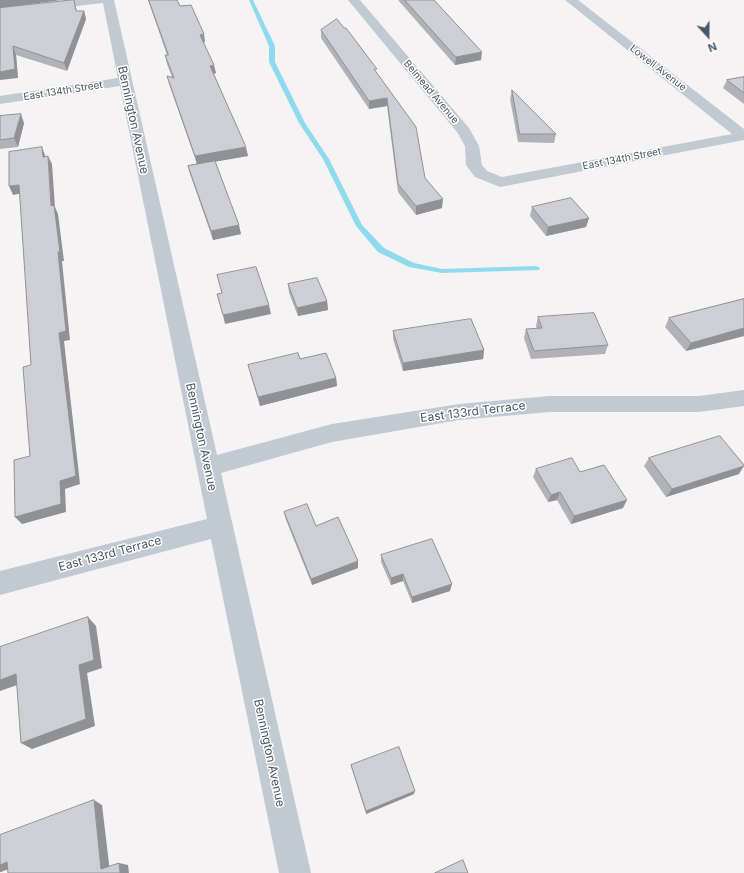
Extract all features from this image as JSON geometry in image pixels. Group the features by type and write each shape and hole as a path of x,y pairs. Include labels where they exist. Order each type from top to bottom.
{"street":[{"path":"0,12 100,0"},
{"name":"Bennington Avenue","path":"108,0 295,873"},
{"name":"Belmead Avenue","path":"354,0 464,132 472,146 474,165 481,174 500,182"},
{"name":"Lowell Avenue","path":"571,0 744,136"},
{"name":"East 134th Street","path":"0,100 125,81"},
{"name":"East 134th Street","path":"500,182 744,136"},
{"name":"East 133rd Terrace","path":"207,467 332,433 459,412 549,404 699,404 744,398"},
{"name":"East 133rd Terrace","path":"0,583 220,526"}],"building":[{"path":"74,0 76,11 84,11 64,63 13,46 15,69 0,72 0,8"},
{"path":"149,0 177,0 180,6 191,5 204,34 200,35 214,65 210,66 246,147 195,156 167,76 174,78 165,55 168,55"},
{"path":"405,0 434,0 482,52 456,57"},
{"path":"337,19 344,28 346,28 377,69 374,69 416,127 425,178 443,199 416,206 398,184 387,98 369,101 321,30"},
{"path":"744,77 744,93 727,80"},
{"path":"512,90 556,134 520,134"},
{"path":"21,114 14,138 0,140 0,116"},
{"path":"42,147 43,157 48,156 51,206 54,205 60,252 58,252 66,331 59,333 76,476 60,481 61,504 15,517 14,460 30,456 23,367 31,365 19,185 9,186 9,152"},
{"path":"215,161 239,225 211,231 188,166"},
{"path":"571,198 589,218 548,227 532,207"},
{"path":"256,267 269,305 223,315 217,294 222,293 217,275"},
{"path":"317,278 327,301 297,308 288,284"},
{"path":"744,299 744,328 691,343 669,318"},
{"path":"594,313 608,345 534,351 526,329 542,328 538,317"},
{"path":"471,319 484,350 403,363 393,331"},
{"path":"298,353 300,359 326,353 336,378 258,397 248,365"},
{"path":"720,436 744,466 672,489 649,458"},
{"path":"572,458 580,472 604,465 627,500 574,516 560,492 551,495 536,469"},
{"path":"307,504 316,526 338,517 358,561 311,579 284,512"},
{"path":"432,539 452,584 412,597 403,574 391,578 381,555"},
{"path":"88,617 94,660 79,665 86,719 21,743 16,674 0,680 0,647"},
{"path":"399,747 415,791 366,811 351,765"},
{"path":"94,800 101,869 119,863 120,873 8,873 7,862 0,865 0,835"},
{"path":"463,860 468,873 435,873"}],"waterway":[{"path":"251,0 272,46 272,62 302,123 326,159 359,226 381,250 412,265 442,271 536,268"}]}
